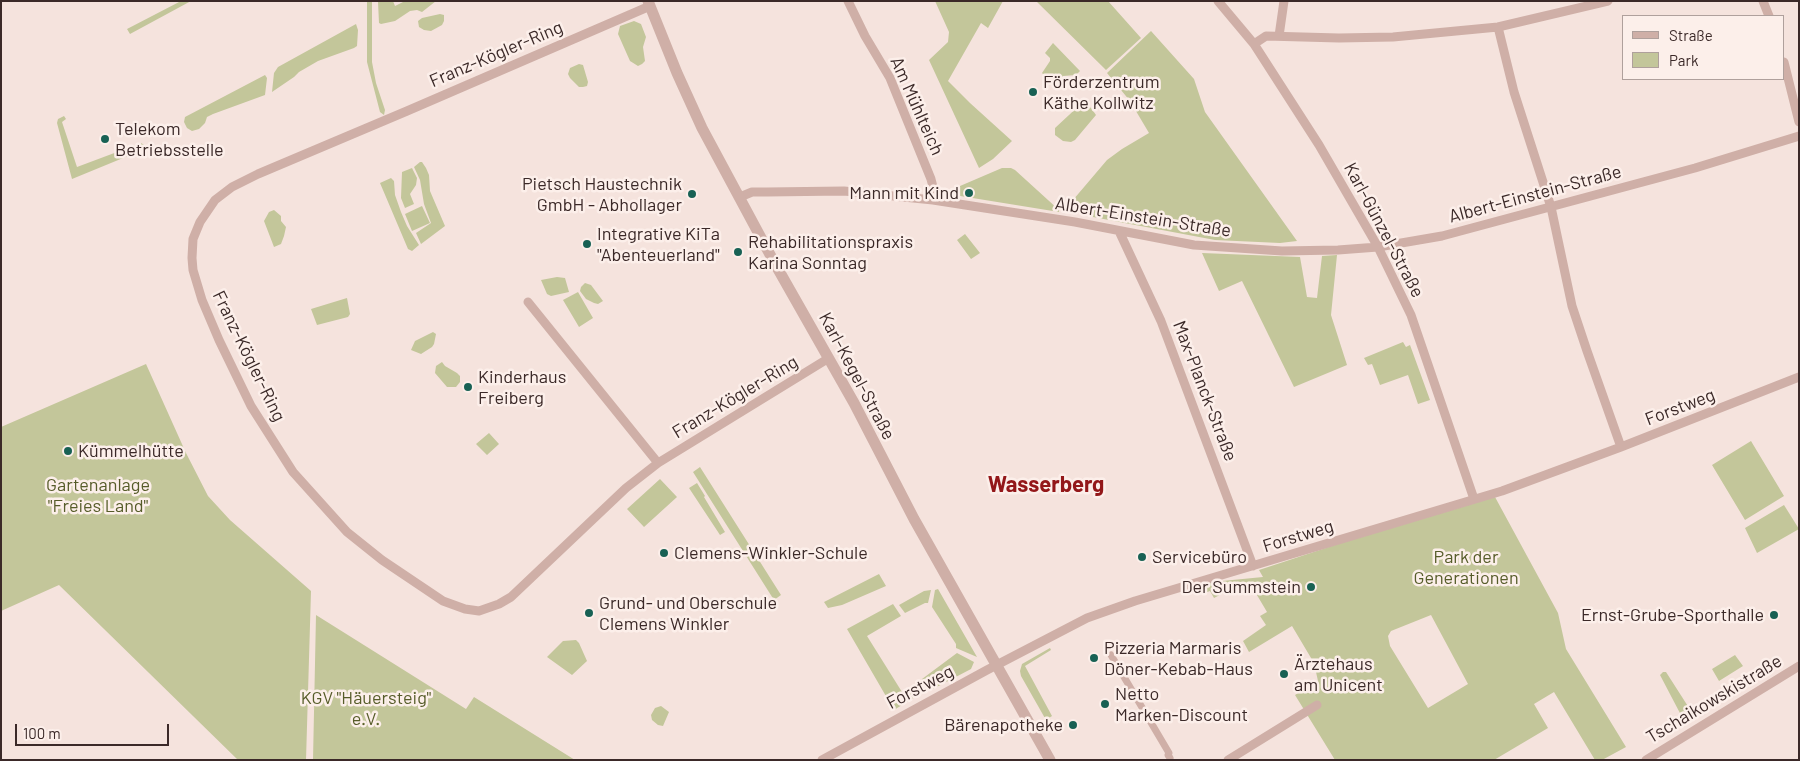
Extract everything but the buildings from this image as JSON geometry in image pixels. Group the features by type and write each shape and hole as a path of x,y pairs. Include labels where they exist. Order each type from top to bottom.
{"street":[{"name":"Am Mühlteich","path":"848,1 865,36 890,78 931,179 934,191 933,200"},
{"name":"Karl-Günzel-Straße","path":"1218,1 1254,44 1319,145 1378,247 1411,315 1474,499"},
{"path":"1279,36 1284,1"},
{"path":"1254,44 1266,36 1393,37 1498,27 1608,1"},
{"path":"1763,1 1769,15"},
{"name":"Karl-Kegel-Straße","path":"648,4 693,111 829,358 914,519 1050,760"},
{"name":"Franz-Kögler-Ring","path":"648,4 399,115 264,171 232,187 215,200 200,222 194,239 192,258 197,284 219,340 250,406 293,472 348,532 395,569 448,604 479,611 512,597 626,488 658,463 829,358"},
{"path":"1498,27 1514,92 1551,207 1572,306 1621,447"},
{"path":"1785,66 1799,122"},
{"name":"Albert-Einstein-Straße","path":"740,197 752,192 844,191 933,200 1075,222 1194,245 1306,252 1378,247 1442,236 1695,168 1799,136"},
{"name":"Max-Planck-Straße","path":"1119,231 1161,321 1253,566"},
{"path":"528,302 658,463"},
{"name":"Forstweg","path":"822,760 996,665 1087,618 1135,601 1474,499 1562,470 1799,377"},
{"path":"1111,655 1169,753 1170,758"},
{"name":"Tschaikowskistraße","path":"1646,760 1799,666"},
{"path":"1228,760 1317,705"}],"green space":[{"path":"181,1 191,1 130,34 127,29"},
{"path":"367,1 372,1 372,62 376,83 385,110 384,115 380,112 367,62"},
{"path":"393,1 395,6 405,1 436,1 422,12 417,10 410,11 395,21 379,23 378,2"},
{"path":"935,1 1003,1 988,28 981,23 948,81 1012,141 993,159 979,168 929,60 948,42 949,32"},
{"path":"1036,1 1108,1 1141,38 1106,70"},
{"path":"440,14 444,15 442,25 431,31 419,27 418,21 422,18"},
{"path":"634,21 641,24 646,37 643,47 645,61 638,66 630,61 618,34 620,26"},
{"path":"356,24 358,30 357,46 318,61 272,92 274,73 278,67"},
{"path":"1151,31 1194,79 1205,112 1297,241 1280,243 1215,240 1093,217 1073,200 1107,160 1149,133 1130,101 1107,73"},
{"path":"1053,43 1080,71 1076,75 1063,76 1054,85 1042,73 1050,61 1050,58 1045,53"},
{"path":"579,64 583,65 588,82 587,86 579,87 568,74 570,68"},
{"path":"265,75 267,78 265,95 207,117 205,123 199,129 192,131 187,128 184,122 185,117"},
{"path":"1083,102 1096,115 1075,140 1071,142 1063,141 1055,135 1055,128"},
{"path":"64,116 66,119 62,122 77,167 141,143 146,146 145,149 72,179 57,123 58,119"},
{"path":"422,162 429,175 430,191 445,226 421,244 416,233 431,223 424,204 420,180 414,167"},
{"path":"412,168 417,178 416,185 410,194 414,204 405,208 401,198 402,172"},
{"path":"1002,168 1015,170 1059,212 954,195 953,189"},
{"path":"391,178 394,181 395,195 401,212 419,245 412,251 408,249 380,183"},
{"path":"422,206 430,223 412,231 405,214"},
{"path":"274,210 281,216 281,221 286,227 281,244 274,247 264,221 269,212"},
{"path":"965,234 980,253 971,259 957,240"},
{"path":"1202,253 1300,257 1307,297 1317,298 1322,256 1337,255 1331,315 1347,365 1294,387 1242,281 1219,291"},
{"path":"557,277 565,278 569,292 551,296 547,294 541,280"},
{"path":"585,283 591,285 603,301 598,304 586,299 580,291"},
{"path":"578,292 593,318 579,327 563,300"},
{"path":"347,298 350,314 348,317 317,325 311,309"},
{"path":"433,332 436,334 432,347 421,354 411,350 415,341"},
{"path":"1403,342 1406,347 1410,345 1430,400 1418,404 1408,375 1380,385 1372,364 1368,365 1364,358"},
{"path":"442,362 460,376 460,382 456,387 447,387 435,373 436,366"},
{"name":"Gartenanlage \"Freies Land\"","path":"146,364 186,453 208,496 230,520 311,591 306,760 238,760 59,585 1,611 1,427"},
{"path":"489,433 499,444 487,455 476,444"},
{"path":"1751,441 1784,496 1745,520 1712,465"},
{"path":"700,467 781,595 774,600 693,472"},
{"path":"660,479 677,497 644,527 627,509"},
{"path":"697,483 725,532 720,535 689,488"},
{"name":"Park der Generationen","path":"1495,497 1558,613 1566,649 1626,747 1602,760 1595,760 1554,692 1534,704 1548,728 1494,760 1335,760 1295,695 1318,681 1314,663 1292,626 1249,652 1243,641 1266,625 1260,616 1267,612 1251,585 1241,591 1237,586 1214,598 1210,591 1202,594 1204,585 1212,582 1263,577 1259,570","holes":["1431,615 1468,684 1428,708 1390,646 1388,636 1391,631"]},
{"path":"1784,505 1799,529 1757,553 1745,528"},
{"path":"879,574 886,586 842,605 828,608 824,602"},
{"path":"938,589 977,657 956,648 956,644 932,607 935,590"},
{"path":"931,590 928,603 905,613 899,605 924,591"},
{"path":"893,604 901,616 867,636 902,692 910,688 915,697 894,710 847,629"},
{"name":"KGV \"Häuersteig\" e.V.","path":"316,615 466,709 474,697 575,760 313,760"},
{"path":"576,640 587,661 572,675 547,657 563,641"},
{"path":"1050,648 1051,650 1025,666 1052,716 1046,720 1020,671 1022,664"},
{"path":"957,653 974,662 971,669 929,691 922,679"},
{"path":"1735,655 1743,666 1719,681 1712,669"},
{"path":"1666,672 1691,711 1682,717 1660,675"},
{"path":"661,706 669,712 663,726 658,725 652,720 651,715 655,708"}],"place":[{"name":"Förderzentrum Käthe Kollwitz","path":"1033,92"},
{"name":"Telekom Betriebsstelle","path":"105,139"},
{"name":"Mann mit Kind","path":"969,193"},
{"name":"Pietsch Haustechnik GmbH - Abhollager","path":"692,194"},
{"name":"Integrative KiTa \"Abenteuerland\"","path":"587,244"},
{"name":"Rehabilitationspraxis Karina Sonntag","path":"738,252"},
{"name":"Kinderhaus Freiberg","path":"468,387"},
{"name":"Kümmelhütte","path":"68,451"},
{"name":"Clemens-Winkler-Schule","path":"664,553"},
{"name":"Servicebüro","path":"1142,557"},
{"name":"Der Summstein","path":"1311,587"},
{"name":"Grund- und Oberschule Clemens Winkler","path":"589,613"},
{"name":"Ernst-Grube-Sporthalle","path":"1774,615"},
{"name":"Pizzeria Marmaris Döner-Kebab-Haus","path":"1094,658"},
{"name":"Ärztehaus am Unicent","path":"1284,674"},
{"name":"Netto Marken-Discount","path":"1105,704"},
{"name":"Bärenapotheke","path":"1073,725"}],"district":[{"name":"Wasserberg","path":"1046,485"}]}
